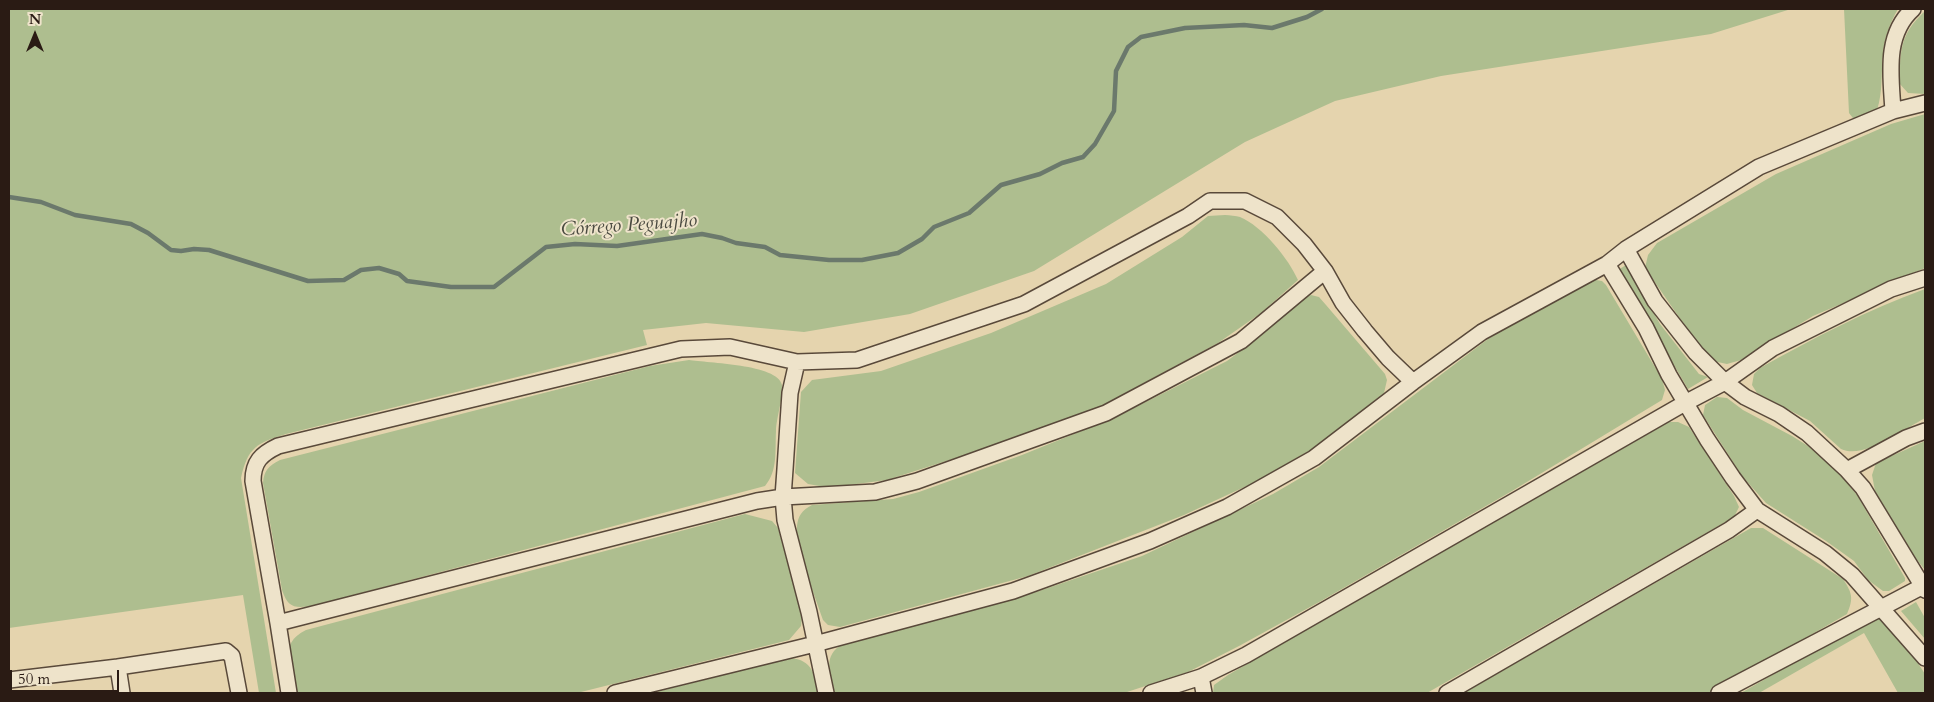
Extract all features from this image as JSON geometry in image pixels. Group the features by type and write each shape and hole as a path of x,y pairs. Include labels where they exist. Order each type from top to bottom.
{"street":[{"path":"1893,111 1890,64 1892,47 1904,17 1913,9"},
{"path":"615,693 815,644 1013,591 1150,541 1218,511 1314,458 1482,332 1606,264 1626,249 1759,167 1893,111 1925,103"},
{"path":"289,693 253,481 253,469 268,451 288,444 681,349 730,347 796,362 857,360 1024,304 1188,216 1210,201 1244,201 1277,218 1304,244 1325,271 1343,302 1365,331 1388,358 1413,382"},
{"path":"1626,249 1656,301 1675,328 1696,353 1725,382 1745,396 1779,414 1807,432 1848,470 1862,488 1924,587 1879,608 1719,693"},
{"path":"1606,264 1646,328 1685,403 1732,478 1757,510 1825,553 1852,575 1879,608 1925,658"},
{"path":"278,624 757,501 783,497 875,492 917,481 1106,413 1241,341 1325,271"},
{"path":"1151,693 1201,677 1254,650 1685,403 1725,382 1773,348 1892,289 1925,278"},
{"path":"796,362 790,393 783,497 785,520 809,612 826,693"},
{"path":"1848,470 1906,438 1925,431"},
{"path":"1447,693 1682,558 1729,530 1757,510"},
{"path":"9,680 118,667 226,651 232,656 239,693"},
{"path":"118,667 122,693"},
{"path":"1201,677 1204,693"}],"green space":[{"path":"9,9 1791,9 1711,34 1441,76 1335,101 1245,142 1034,271 910,314 804,332 706,323 643,330 647,345 268,440 255,448 251,453 241,478 276,693 259,693 243,595 9,628"},
{"path":"1844,9 1898,9 1890,25 1885,42 1881,89 1877,110 1856,122 1849,113"},
{"path":"1925,11 1925,94 1908,93 1899,83 1901,52 1910,28"},
{"path":"1925,114 1925,268 1813,316 1741,360 1727,364 1713,361 1681,320 1645,268 1648,255 1657,243 1776,174 1891,124"},
{"path":"1225,215 1240,217 1266,235 1281,253 1298,280 1261,313 1218,343 1105,404 1046,429 887,480 825,487 808,484 795,473 801,392 812,380 881,371 991,333 1106,284 1182,237 1208,216"},
{"path":"1626,265 1660,324 1699,374 1708,377 1688,389 1618,270"},
{"path":"1585,280 1602,281 1606,285 1662,379 1665,390 1662,400 1512,491 1239,646 1188,672 1124,693 835,693 829,666 830,659 836,648 843,644 1036,592 1142,556 1273,494 1319,467 1488,339"},
{"path":"1925,289 1925,418 1895,436 1861,450 1850,451 1841,449 1810,421 1757,393 1752,385 1754,374 1760,368 1841,325"},
{"path":"1311,295 1319,297 1385,374 1387,380 1384,393 1314,448 1253,483 1184,515 1028,576 840,627 828,625 823,620 807,573 797,535 798,519 803,511 812,505 893,499 919,492 1022,455 1116,417 1227,361 1262,335 1302,299"},
{"path":"689,360 756,369 778,378 782,385 782,395 776,426 776,453 772,474 765,486 312,606 296,607 289,604 282,590 263,483 267,469 276,462 650,366"},
{"path":"1717,397 1727,398 1743,410 1792,436 1808,446 1836,470 1857,495 1905,581 1889,591 1883,591 1868,580 1854,561 1766,503 1742,476 1703,415 1705,405"},
{"path":"1669,422 1678,422 1689,427 1734,496 1739,507 1734,517 1427,693 1213,693 1214,685 1228,675"},
{"path":"1925,441 1925,570 1875,491 1872,475 1876,463"},
{"path":"745,514 772,521 778,528 802,617 801,626 789,640 577,693 296,693 289,666 289,649 297,636 306,630"},
{"path":"1751,528 1763,528 1843,579 1851,596 1851,604 1847,614 1710,693 1464,693"},
{"path":"1916,602 1925,618 1925,639 1901,611"},
{"path":"1871,618 1880,619 1892,628 1905,643 1925,674 1925,693 1898,693 1864,633 1759,693 1741,693"},
{"path":"790,658 798,659 808,665 814,674 819,693 653,693"}],"waterway":[{"name":"Córrego Peguajho","path":"9,197 41,202 75,215 131,224 148,233 171,250 209,250 308,281 344,280 361,270 379,268 399,274 407,281 451,287 494,287 546,247 575,244 617,246 702,234 736,243 765,247 780,255 829,260 862,260 898,253 922,239 934,227 969,213 1001,185 1040,174 1062,163 1083,157 1095,144 1114,111 1116,71 1128,47 1141,37 1185,28 1244,25 1272,28 1307,17 1322,9"}]}
